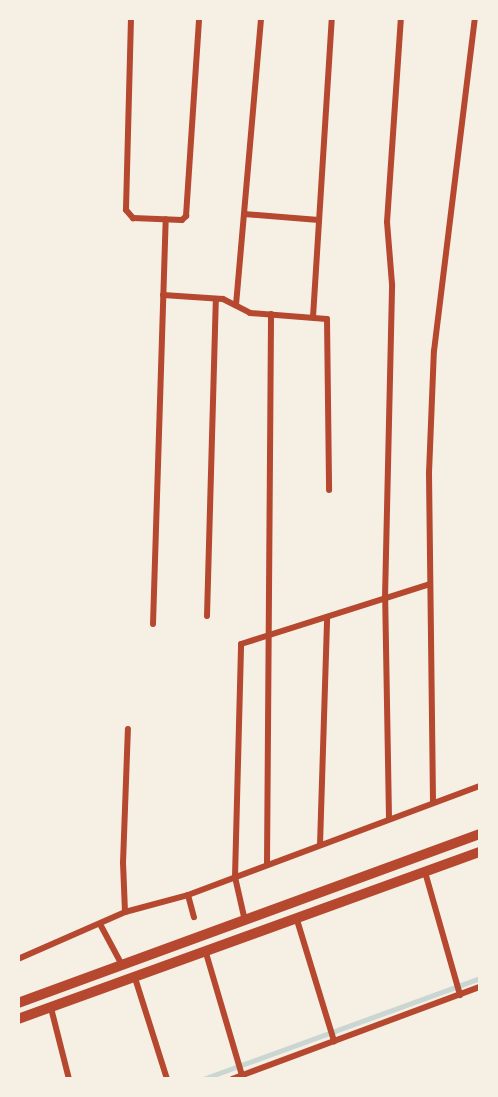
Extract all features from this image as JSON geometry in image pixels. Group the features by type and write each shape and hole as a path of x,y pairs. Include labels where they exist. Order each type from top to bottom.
{"main road":[{"path":"18,1003 245,922 480,834"},
{"path":"18,1019 206,953 480,852"}],"street":[{"path":"131,18 126,210 133,218 182,220 186,216 199,18"},
{"path":"236,305 261,18"},
{"path":"313,317 332,18"},
{"path":"389,818 385,598 392,284 387,222 401,18"},
{"path":"433,801 429,473 434,351 475,18"},
{"path":"244,214 319,220"},
{"path":"153,624 166,219"},
{"path":"163,295 216,299 236,305 245,311 313,317 329,321 329,490"},
{"path":"207,616 216,299"},
{"path":"267,865 271,314"},
{"path":"245,922 235,877 241,644 268,633 430,584"},
{"path":"320,845 327,617"},
{"path":"125,912 123,853 128,729"},
{"path":"18,959 125,912 188,895 433,801 480,786"},
{"path":"425,872 460,994"},
{"path":"188,895 194,917"},
{"path":"297,920 334,1041"},
{"path":"100,924 122,965"},
{"path":"206,953 242,1075"},
{"path":"135,978 168,1079"},
{"path":"232,1079 480,987"},
{"path":"51,1008 69,1079"}],"waterway":[{"path":"203,1079 480,978"}]}
